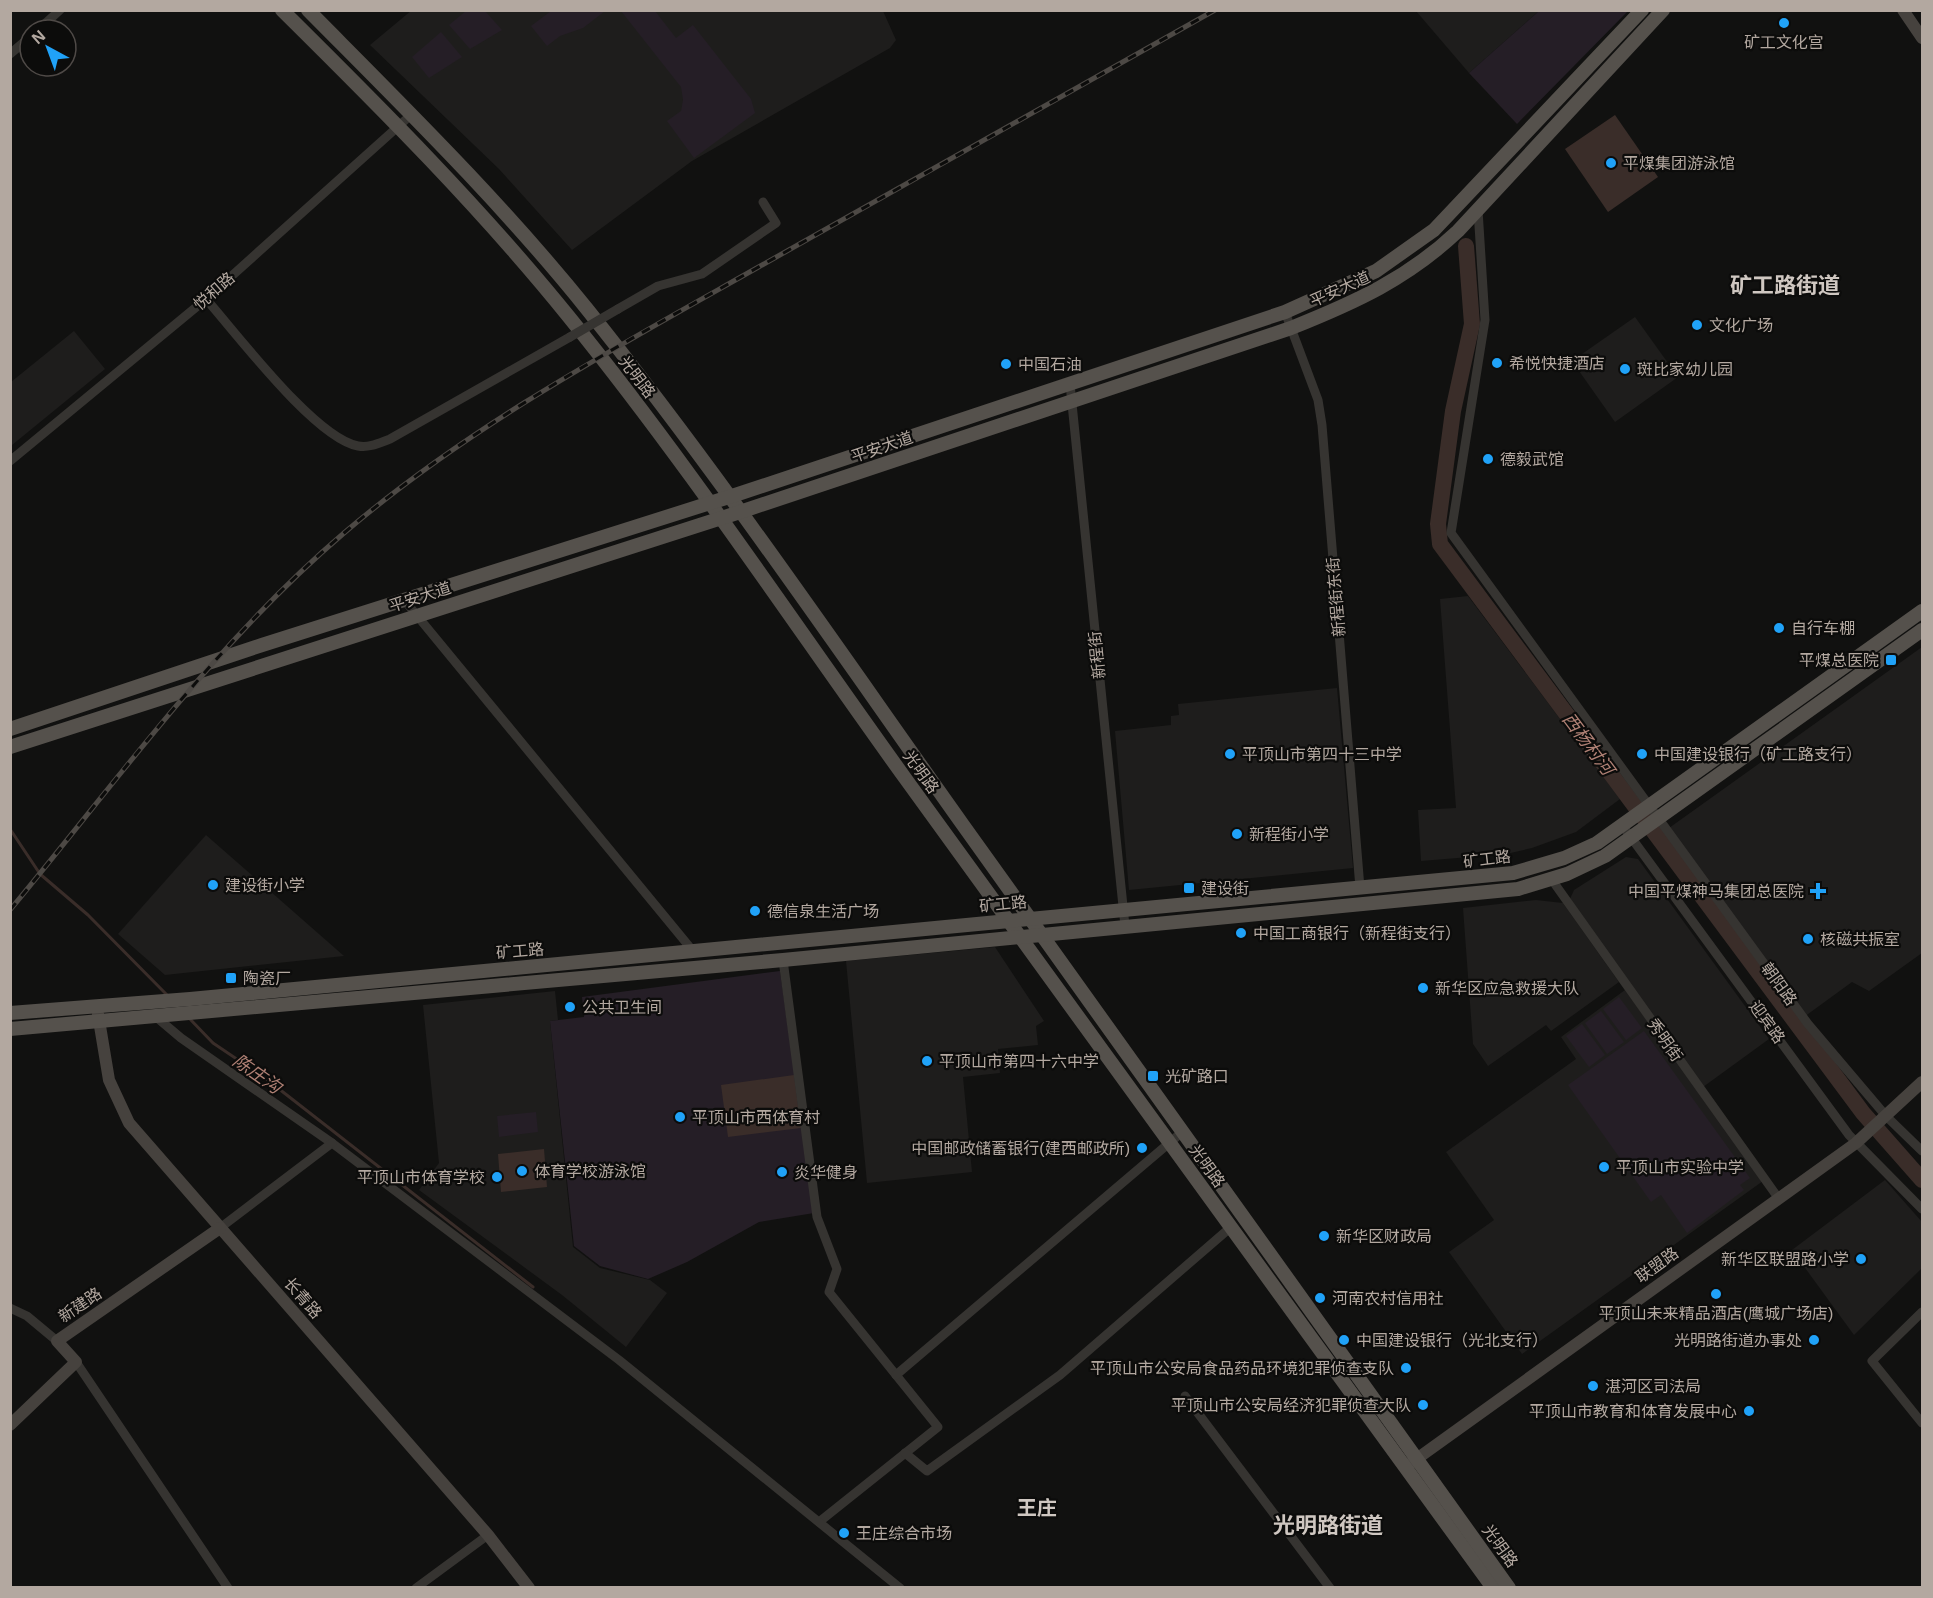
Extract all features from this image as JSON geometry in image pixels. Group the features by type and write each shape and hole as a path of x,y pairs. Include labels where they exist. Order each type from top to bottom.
{"main road":[{"name":"光明路","path":"282,10 400,126 490,223 569,317 650,421 1231,1227 1501,1586"},
{"name":"光明路","path":"308,10 412,114 504,211 585,306 665,409 1042,934 1410,1463"},
{"name":"平安大道","path":"10,729 262,645 709,504 1285,312 1376,271 1434,230 1642,10"},
{"name":"平安大道","path":"10,747 720,519 1291,328 1360,300 1402,277 1436,251 1478,210 1663,10"},
{"name":"矿工路","path":"10,1029 100,1023 190,999 1491,876 1530,870 1597,843 1923,612"},
{"name":"矿工路","path":"10,1013 98,1008 201,1011 783,960 1490,893 1552,880 1605,856 1923,630"}],"street":[{"path":"1903,10 1923,38"},
{"name":"悦和路","path":"10,461 206,299 412,114"},
{"path":"206,299 291,396 321,424 357,446 370,447 390,439 658,286 702,274 776,223 763,202"},
{"name":"朝阳路","path":"1478,210 1485,320 1451,533 1808,1024 1884,1117 1923,1151"},
{"name":"新程街东街","path":"1285,312 1318,400 1322,425 1360,888"},
{"name":"新程街","path":"1070,384 1125,926"},
{"path":"405,601 693,951"},
{"name":"迎宾路","path":"1627,822 1859,1140 1923,1209"},
{"name":"秀明街","path":"1552,880 1779,1199"},
{"path":"783,960 817,1217 837,1269 829,1292 938,1426 819,1522"},
{"name":"长青路","path":"98,1008 109,1080 129,1123 488,1536 529,1587"},
{"path":"154,1008 181,1038 332,1143 619,1360 900,1587"},
{"name":"联盟路","path":"1410,1463 1859,1140 1923,1082"},
{"path":"896,1375 1181,1133"},
{"path":"220,1228 332,1143"},
{"path":"905,1453 927,1471 1060,1375 1231,1227"},
{"name":"新建路","path":"76,1362 57,1341 220,1228"},
{"path":"10,1308 27,1316 57,1341"},
{"path":"1923,1312 1872,1361 1923,1423"},
{"path":"10,1425 76,1362 228,1587"},
{"path":"1185,1396 1330,1587"},
{"path":"416,1587 488,1536"}],"shaded area":[{"path":"412,10 883,11 896,40 890,48 692,161 572,250 499,169 370,45"},
{"path":"466,11 485,11 502,30 470,49 449,25"},
{"path":"551,11 605,11 583,28 560,36 547,46 531,26"},
{"path":"621,11 655,11 676,38 693,25 751,99 755,113 694,158 667,121 681,111 683,100 681,87"},
{"path":"1416,11 1539,11 1469,73"},
{"path":"1539,11 1628,11 1517,124 1469,73"},
{"path":"441,32 462,57 429,78 412,57"},
{"name":"平煤集团游泳馆","path":"1615,115 1658,177 1608,212 1565,149"},
{"name":"斑比家幼儿园","path":"1635,317 1678,377 1615,422 1572,361"},
{"path":"74,331 105,369 12,445 11,382"},
{"path":"1468,596 1620,799 1576,832 1532,848 1506,854 1421,861 1418,810 1456,808 1440,599"},
{"name":"中国平煤神马集团总医院","path":"1922,647 1922,953 1869,991 1852,982 1804,1017 1669,828"},
{"path":"1337,688 1353,868 1129,890 1115,731 1171,725 1171,716 1179,715 1178,704"},
{"name":"建设街小学","path":"206,835 344,956 165,975 118,934"},
{"path":"1626,857 1638,859 1769,1039 1703,1087 1570,899 1574,890"},
{"path":"1536,900 1563,903 1619,982 1551,1031 1546,1025 1488,1066 1473,1044 1463,908"},
{"name":"平顶山市第四十六中学","path":"995,947 1044,1021 1036,1026 1038,1045 998,1049 1000,1073 963,1077 972,1172 867,1183 846,961"},
{"name":"平顶山市西体育村","path":"780,971 814,1213 759,1222 687,1262 648,1279 600,1266 574,1246 550,1021 584,1017 582,997"},
{"name":"平顶山市实验中学","path":"1625,990 1763,1181 1522,1354 1449,1252 1494,1220 1446,1152 1576,1059 1561,1037"},
{"name":"平顶山市体育学校","path":"555,991 558,1020 550,1021 573,1247 600,1268 650,1280 667,1293 626,1347 562,1295 419,1190 439,1163 423,1005"},
{"path":"1619,997 1642,1028 1626,1040 1603,1009"},
{"path":"1601,1011 1624,1042 1607,1054 1585,1023"},
{"path":"1582,1024 1605,1055 1589,1067 1566,1036"},
{"path":"1644,1031 1750,1178 1740,1185 1744,1190 1687,1233 1661,1195 1651,1202 1568,1085"},
{"path":"794,1075 801,1128 728,1137 721,1085"},
{"path":"536,1112 538,1132 499,1137 497,1116"},
{"name":"体育学校游泳馆","path":"544,1149 547,1187 501,1192 498,1154"},
{"name":"新华区联盟路小学","path":"1885,1180 1922,1222 1922,1268 1854,1335 1792,1250"}],"waterway":[{"name":"西杨村河","path":"1466,246 1472,324 1453,411 1438,524 1440,544 1863,1113 1922,1180"},
{"name":"陈庄沟","path":"10,829 40,874 88,915 169,997"},
{"name":"陈庄沟","path":"188,1017 213,1043 265,1078 533,1287"}],"railway":[{"path":"10,910 210,666 297,575 391,495 491,424 595,360 1215,10"}],"place":[{"name":"矿工文化宫","path":"1784,23"},
{"name":"平煤集团游泳馆","path":"1611,163"},
{"name":"文化广场","path":"1697,325"},
{"name":"希悦快捷酒店","path":"1497,363"},
{"name":"中国石油","path":"1006,364"},
{"name":"斑比家幼儿园","path":"1625,369"},
{"name":"德毅武馆","path":"1488,459"},
{"name":"自行车棚","path":"1779,628"},
{"name":"平煤总医院","path":"1891,660"},
{"name":"平顶山市第四十三中学","path":"1230,754"},
{"name":"中国建设银行（矿工路支行）","path":"1642,754"},
{"name":"新程街小学","path":"1237,834"},
{"name":"建设街小学","path":"213,885"},
{"name":"建设街","path":"1189,888"},
{"name":"中国平煤神马集团总医院","path":"1818,891"},
{"name":"德信泉生活广场","path":"755,911"},
{"name":"中国工商银行（新程街支行）","path":"1241,933"},
{"name":"核磁共振室","path":"1808,939"},
{"name":"陶瓷厂","path":"231,978"},
{"name":"新华区应急救援大队","path":"1423,988"},
{"name":"公共卫生间","path":"570,1007"},
{"name":"平顶山市第四十六中学","path":"927,1061"},
{"name":"光矿路口","path":"1153,1076"},
{"name":"平顶山市西体育村","path":"680,1117"},
{"name":"中国邮政储蓄银行(建西邮政所)","path":"1142,1148"},
{"name":"平顶山市实验中学","path":"1604,1167"},
{"name":"体育学校游泳馆","path":"522,1171"},
{"name":"炎华健身","path":"782,1172"},
{"name":"平顶山市体育学校","path":"497,1177"},
{"name":"新华区财政局","path":"1324,1236"},
{"name":"新华区联盟路小学","path":"1861,1259"},
{"name":"平顶山未来精品酒店(鹰城广场店)","path":"1716,1294"},
{"name":"河南农村信用社","path":"1320,1298"},
{"name":"中国建设银行（光北支行）","path":"1344,1340"},
{"name":"光明路街道办事处","path":"1814,1340"},
{"name":"平顶山市公安局食品药品环境犯罪侦查支队","path":"1406,1368"},
{"name":"湛河区司法局","path":"1593,1386"},
{"name":"平顶山市公安局经济犯罪侦查大队","path":"1423,1405"},
{"name":"平顶山市教育和体育发展中心","path":"1749,1411"},
{"name":"王庄综合市场","path":"844,1533"}],"district":[{"name":"矿工路街道","path":"1785,285"},
{"name":"王庄","path":"1037,1508"},
{"name":"光明路街道","path":"1328,1525"}]}
